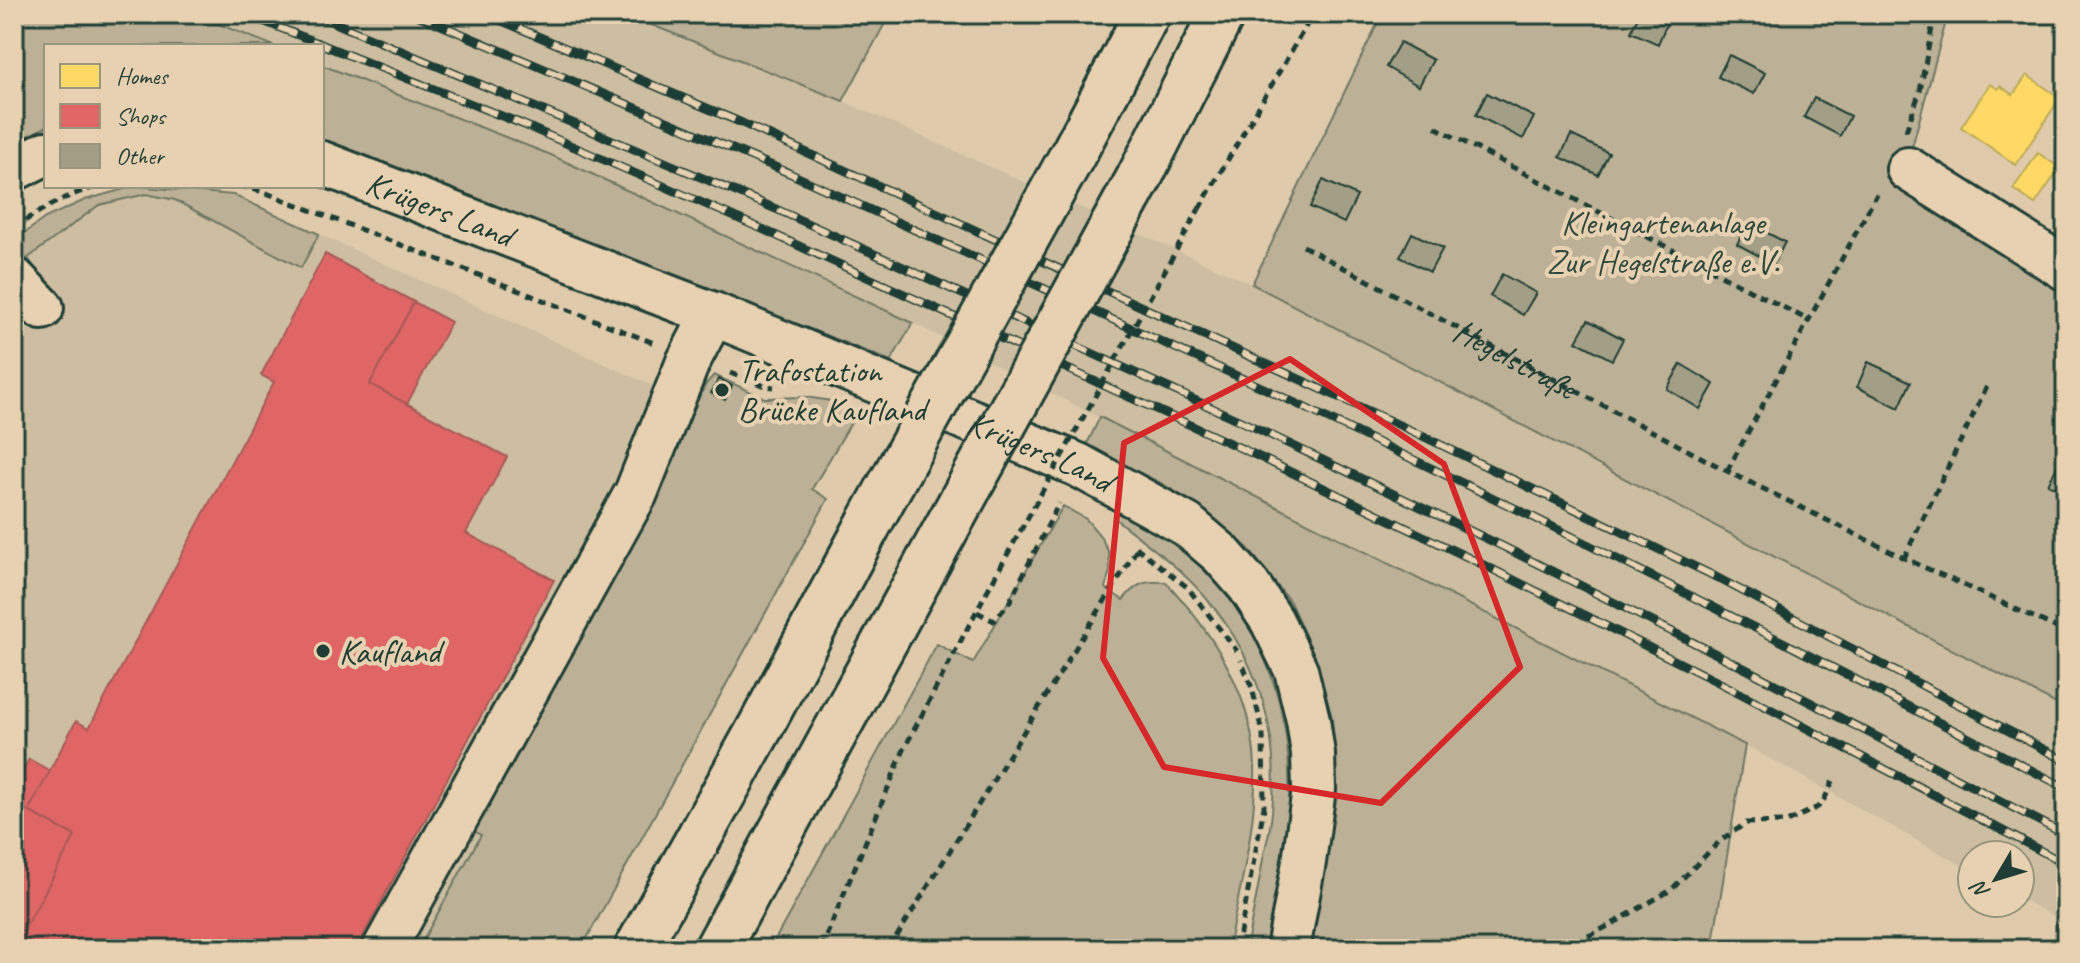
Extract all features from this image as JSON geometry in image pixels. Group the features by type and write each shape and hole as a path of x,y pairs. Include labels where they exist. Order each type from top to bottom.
{"highway":[{"path":"637,949 1147,14"},
{"path":"717,949 1139,178 1222,14"}],"street":[{"path":"14,169 44,154"},
{"name":"Krügers Land","path":"324,164 713,314 1078,465 1187,525 1221,554 1249,586 1272,621 1296,670 1308,720 1314,789 1288,949"},
{"path":"1898,164 2066,269"},
{"path":"384,949 636,493 688,362 713,314"}],"path":[{"path":"821,949 905,747 986,593 1199,209 1313,14"},
{"path":"1727,471 1808,320 1898,164 1920,91 1932,28 1916,14"},
{"path":"1435,127 1808,320"},
{"path":"14,229 62,199 94,188"},
{"name":"Hegelstraße","path":"1303,246 1727,471 1904,558 2066,632"},
{"path":"1904,558 1989,382"},
{"path":"977,612 994,621 1009,603 1057,506"},
{"path":"889,949 1137,549 1187,587 1236,650 1260,717 1264,807 1237,949"},
{"path":"1563,949 1671,890 1719,842 1746,823 1787,822 1818,807 1833,781"}],"highlighted area":[{"path":"1290,359 1444,464 1520,667 1381,803 1164,767 1103,658 1124,443"}],"shaded area":[{"path":"193,14 624,14 843,101 1252,284 2066,709 2066,923 2036,907 2036,839 1956,839 1956,862 1745,745 913,323 551,155 324,66 324,44 269,44"},
{"path":"128,188 233,195 695,405 470,828 481,835 418,949 14,949 14,241 45,218 85,200"}],"green space":[{"path":"14,14 193,14 269,44 44,44 44,128 14,143"},
{"path":"624,14 890,14 843,101"},
{"name":"Kleingartenanlage Zur Hegelstraße e.V.","path":"1382,14 1948,14 1905,173 2066,278 2066,709 1252,284"},
{"path":"324,66 551,155 913,323 891,361 324,143"},
{"path":"128,188 233,195 319,234 301,268 175,200 146,194 99,205 28,258 42,279 37,282 14,249 14,241 45,218 85,200"},
{"path":"714,375 764,398 806,397 831,401 858,411 812,489 828,499 581,949 418,949 481,835 469,828 706,384"},
{"path":"1100,417 1745,745 1712,949 1306,949 1337,782 1332,717 1314,655 1290,602 1248,548 1198,505 1159,482 1085,448"},
{"path":"1063,506 1086,519 1101,537 1109,553 1110,571 1105,588 1123,600 1141,584 1166,582 1214,644 1247,714 1255,766 1255,789 1246,858 1228,949 770,949 937,644 973,663"},
{"path":"1119,509 1177,547 1212,578 1253,635 1278,698 1289,768 1289,804 1283,858 1265,949 1246,949 1271,824 1274,777 1272,744 1256,680 1225,622 1180,571 1114,518"}],"building: Homes":[{"path":"2027,75 2060,98 2016,165 1961,127 1990,84 1998,89 2000,86 2013,95"},
{"path":"2038,153 2060,168 2035,204 2013,189"}],"building: Shops":[{"name":"Kaufland","path":"325,254 414,302 370,384 507,457 466,533 554,580 356,949 14,949 14,927 23,932 75,836 28,811 76,721 89,728 274,382 261,375"},
{"path":"414,302 451,322 407,404 370,384"},
{"path":"29,759 50,771 28,811 75,836 23,932 14,927 14,787"}],"building: Other":[{"path":"1639,14 1670,16 1658,44 1631,32"},
{"path":"1400,42 1433,60 1419,86 1386,67"},
{"path":"1729,55 1765,73 1754,94 1718,77"},
{"path":"1487,93 1534,117 1523,139 1476,115"},
{"path":"1814,98 1850,116 1840,136 1804,117"},
{"path":"1571,135 1609,153 1598,175 1560,157"},
{"path":"1323,180 1357,196 1344,223 1310,207"},
{"path":"1748,223 1785,242 1774,264 1737,244"},
{"path":"1412,233 1443,248 1430,272 1400,257"},
{"path":"1502,274 1536,293 1523,315 1490,296"},
{"path":"1588,320 1623,339 1612,360 1576,341"},
{"path":"1868,362 1911,382 1899,408 1857,387"},
{"path":"1681,364 1714,384 1700,409 1667,389"},
{"name":"Trafostation Brücke Kaufland","path":"719,379 732,386 725,400 711,393"},
{"path":"2060,461 2066,464 2066,493 2048,484"}],"railway":[{"path":"245,14 321,44"},
{"path":"314,14 776,209 1256,428 1502,546 2066,835"},
{"path":"415,14 789,173 1268,390 1527,514 2066,788"},
{"path":"486,14 742,123 1410,430 1710,574 2066,761"},
{"path":"324,45 522,124 762,229 1247,451 1734,690 2066,864"}],"place":[{"name":"Trafostation Brücke Kaufland","path":"722,390"},
{"name":"Kaufland","path":"323,651"}]}
